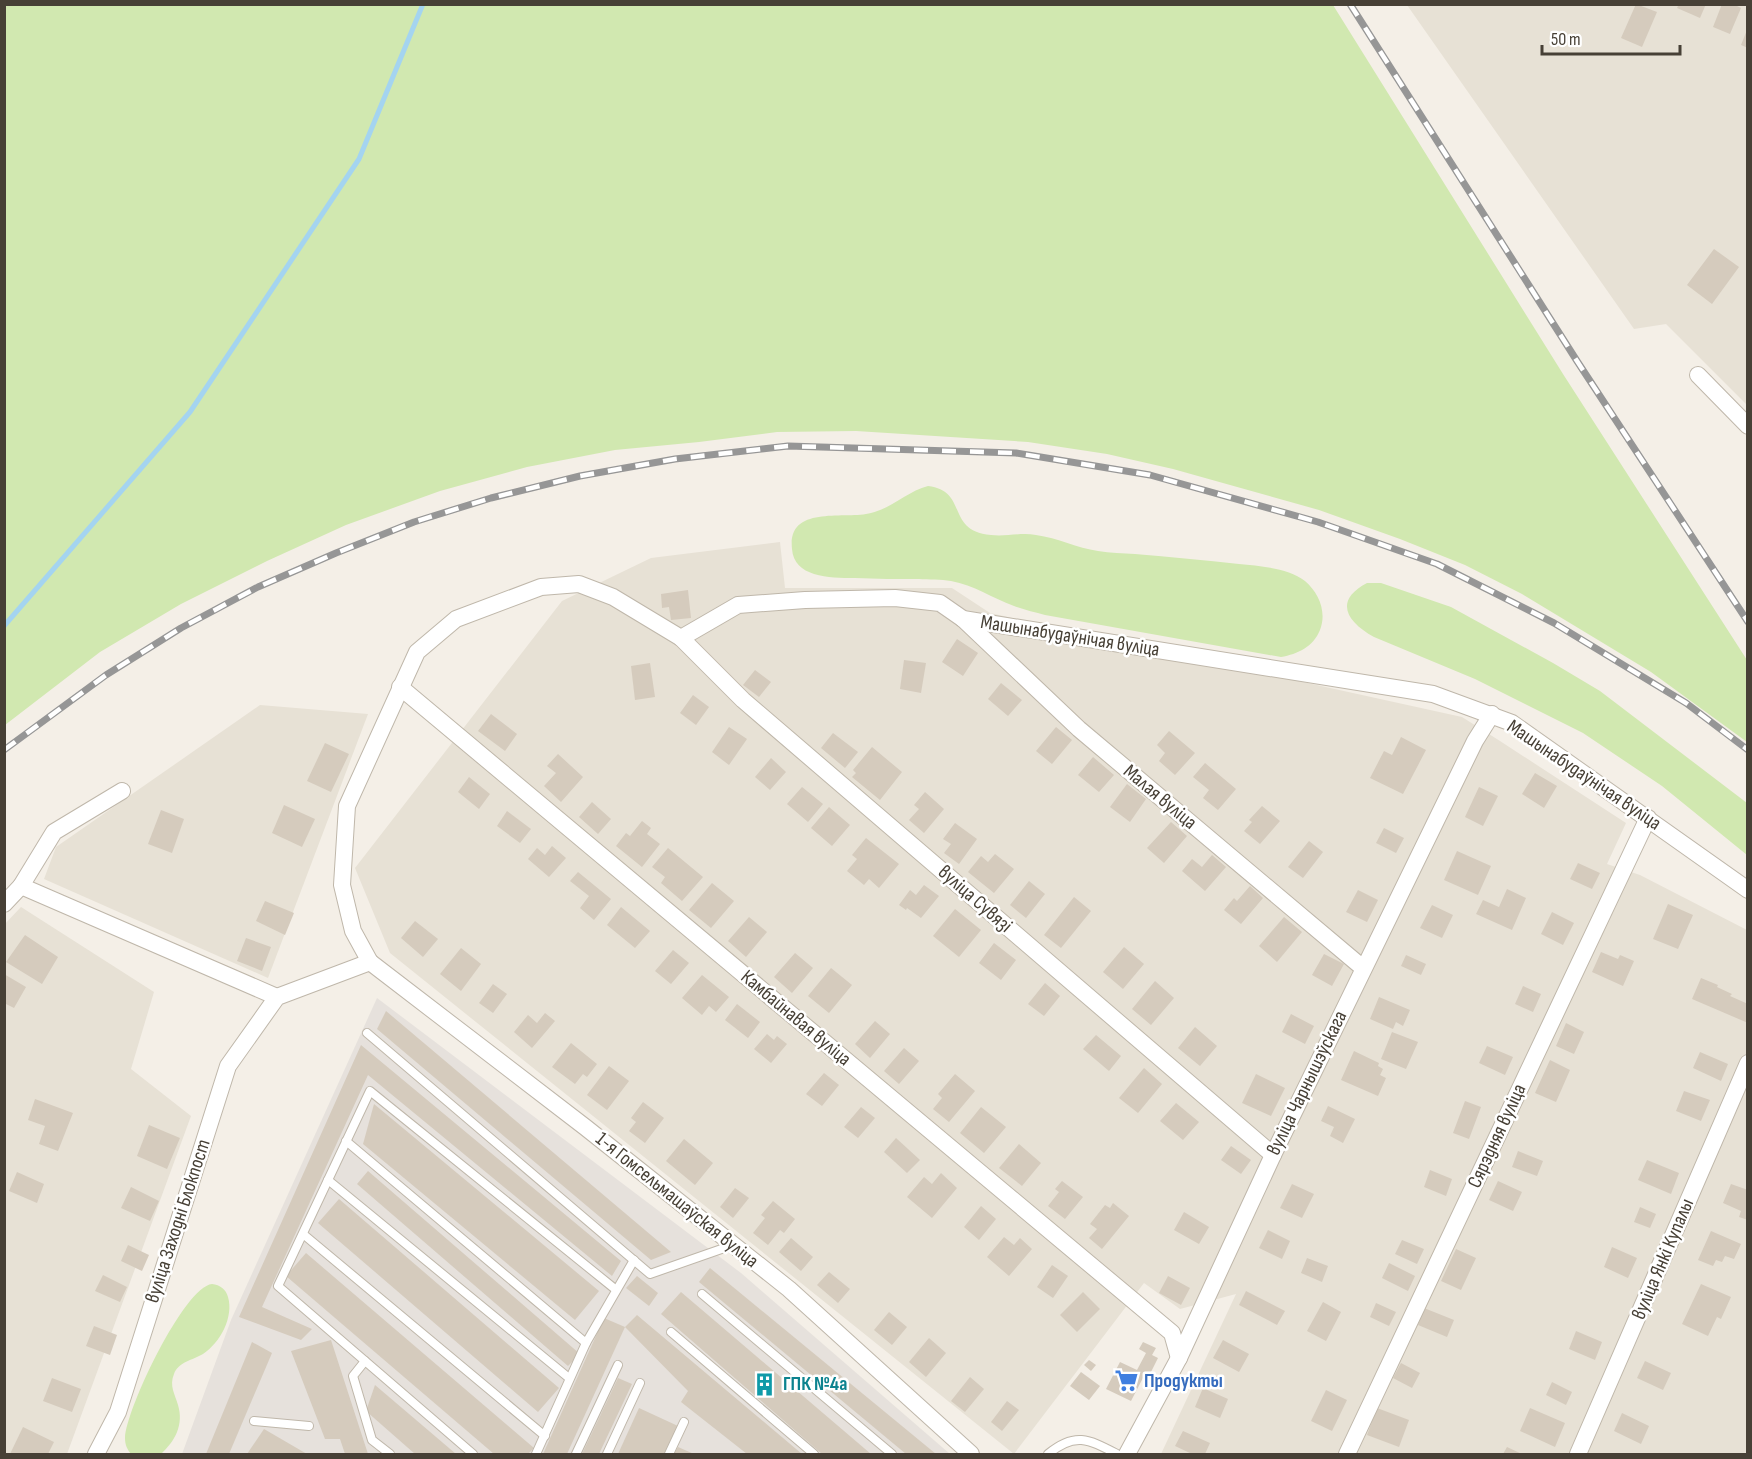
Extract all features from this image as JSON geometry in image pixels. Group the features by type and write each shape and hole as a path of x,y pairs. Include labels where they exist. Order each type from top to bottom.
{"street":[{"path":"1698,375 1748,426"},
{"path":"21,886 277,997 370,962 353,931 342,885 347,806 417,652 456,619 541,587 579,584 613,597 681,638"},
{"name":"Машынабудаўнічая вуліца","path":"681,638 738,605 805,600 895,598 940,603 963,619 1433,694 1512,723 1748,890"},
{"name":"Малая вуліца","path":"963,619 1079,729 1363,968"},
{"name":"вуліца Сувязі","path":"681,638 743,700 1273,1155"},
{"name":"Камбайнавая вуліца","path":"400,687 1172,1333 1179,1358"},
{"name":"вуліца Чарнышэўскага","path":"1127,1455 1179,1358 1363,968 1475,741 1492,714"},
{"path":"4,904 21,886 54,832 122,791"},
{"name":"Сярэдняя вуліца","path":"1347,1455 1648,818"},
{"name":"1-я Гомсельмашаўская вуліца","path":"370,962 585,1127 789,1289 971,1455"},
{"name":"вуліца Заходні Блокпост","path":"96,1455 118,1412 228,1066 277,997"},
{"name":"вуліца Янкі Купалы","path":"1578,1455 1748,1063"}],"lane":[{"path":"368,1033 650,1275 733,1245"},
{"path":"474,1455 278,1286 370,1092 615,1289"},
{"path":"346,1141 586,1343"},
{"path":"328,1180 569,1378"},
{"path":"303,1234 545,1436"},
{"path":"536,1455 586,1343 615,1289 634,1260"},
{"path":"702,1294 892,1455"},
{"path":"671,1332 814,1455"},
{"path":"365,1361 353,1376 372,1440 390,1455"},
{"path":"576,1455 618,1365"},
{"path":"607,1455 640,1383"},
{"path":"254,1421 309,1426"},
{"path":"669,1455 684,1422"},
{"path":"1048,1455 1065,1442 1082,1440 1117,1455"}],"shaded area":[{"path":"1407,5 1747,5 1747,405 1666,324 1634,329"},
{"path":"780,542 785,588 952,588 990,613 1462,717 1626,823 1607,864 1640,875 1747,930 1747,1454 1161,1454 1236,1294 1180,1309 1144,1283 1014,1454 390,953 355,868 562,601 651,558"},
{"path":"260,705 368,714 268,978 44,879 56,847"},
{"path":"21,907 154,992 131,1069 191,1116 67,1454 5,1454 4,925"},
{"path":"377,998 741,1273 950,1454 182,1454 231,1320"}],"green space":[{"path":"5,4 1333,5 1563,374 1747,660 1747,742 1651,672 1522,594 1465,565 1319,510 1173,469 1107,454 1028,442 856,431 777,432 615,450 527,467 440,491 346,525 181,604 100,652 5,725"},
{"path":"928,486 941,489 949,495 962,519 977,532 991,535 1030,534 1098,551 1274,568 1290,573 1305,581 1318,597 1323,616 1320,630 1304,649 1281,657 1045,615 1006,603 967,585 951,581 829,577 810,572 796,562 792,549 793,535 799,525 820,517 860,515 879,511"},
{"path":"1367,583 1381,583 1451,607 1600,691 1747,803 1747,855 1662,786 1583,733 1475,679 1374,637 1365,631 1351,618 1347,604 1356,590"},
{"path":"212,1284 218,1285 226,1292 229,1313 224,1329 215,1343 203,1354 182,1364 174,1374 172,1386 180,1412 177,1432 161,1454 131,1454 126,1447 125,1438 128,1423 158,1351 187,1305 200,1290"}],"building":[{"path":"1636,4 1657,12 1642,47 1621,38"},
{"path":"1679,4 1706,4 1700,18 1677,8"},
{"path":"1722,4 1733,4 1741,8 1730,34 1713,27"},
{"path":"1748,30 1748,48 1741,45"},
{"path":"1714,249 1739,267 1712,304 1687,285"},
{"path":"688,590 691,618 671,620 669,607 662,608 661,594"},
{"path":"957,639 978,653 963,676 942,662"},
{"path":"904,660 926,663 921,693 900,689"},
{"path":"650,663 655,697 635,700 631,666"},
{"path":"755,670 771,682 759,697 743,685"},
{"path":"1001,683 1022,700 1008,716 988,699"},
{"path":"693,695 709,707 696,725 680,713"},
{"path":"491,714 517,734 505,751 478,731"},
{"path":"729,727 747,739 729,765 712,752"},
{"path":"1056,727 1072,740 1052,764 1036,751"},
{"path":"1169,731 1195,753 1175,775 1159,761 1165,753 1157,745"},
{"path":"833,733 858,752 845,768 821,748"},
{"path":"1401,737 1426,750 1403,794 1370,778 1384,751 1392,755"},
{"path":"325,743 349,754 331,792 307,781"},
{"path":"872,747 902,772 880,800 852,777 856,773 853,770"},
{"path":"558,754 583,777 561,802 544,786 556,773 547,766"},
{"path":"1093,757 1114,775 1099,792 1078,775"},
{"path":"771,758 786,772 770,790 755,777"},
{"path":"1205,763 1236,789 1218,810 1203,798 1209,790 1193,777"},
{"path":"1535,773 1557,786 1544,808 1522,794"},
{"path":"469,777 490,794 479,809 458,792"},
{"path":"1127,784 1146,799 1130,822 1110,807"},
{"path":"802,787 823,804 808,822 787,804"},
{"path":"1479,787 1498,796 1483,826 1465,817"},
{"path":"925,792 944,809 924,833 909,820 919,809 914,805"},
{"path":"592,802 611,819 598,834 579,817"},
{"path":"284,805 315,819 302,847 272,833"},
{"path":"1262,806 1280,821 1260,844 1244,831 1252,822 1249,820"},
{"path":"829,807 850,825 832,846 811,828"},
{"path":"161,810 184,819 172,853 148,844"},
{"path":"507,811 531,829 520,843 497,826"},
{"path":"642,821 651,828 647,834 660,844 642,867 616,846 626,833 630,836"},
{"path":"1171,822 1187,836 1164,863 1147,848"},
{"path":"955,823 977,839 959,864 944,853 951,844 943,839"},
{"path":"1384,828 1404,838 1396,853 1376,843"},
{"path":"866,838 899,864 879,888 869,879 864,885 847,871 857,859 852,855"},
{"path":"1309,841 1323,852 1303,878 1288,867"},
{"path":"552,846 566,858 549,877 528,859 537,848 545,855"},
{"path":"668,848 703,877 682,901 661,883 665,877 652,867"},
{"path":"1457,851 1491,866 1478,895 1444,880"},
{"path":"995,854 1014,869 994,893 968,872 981,856 988,862"},
{"path":"1212,855 1226,867 1205,891 1182,871 1192,859 1202,867"},
{"path":"1578,863 1600,873 1592,889 1570,879"},
{"path":"578,872 611,899 594,920 580,908 589,896 570,881"},
{"path":"1029,881 1045,894 1026,918 1010,905"},
{"path":"712,883 734,901 711,928 689,910"},
{"path":"924,885 939,896 921,918 899,905 910,890 916,895"},
{"path":"1250,886 1263,898 1241,924 1224,910 1234,898 1237,901"},
{"path":"1507,889 1526,898 1512,930 1476,914 1483,900 1499,907"},
{"path":"1358,890 1378,900 1367,922 1346,912"},
{"path":"1074,897 1091,911 1061,948 1044,935"},
{"path":"265,901 294,913 285,935 256,921"},
{"path":"1668,904 1693,915 1678,949 1653,939"},
{"path":"1432,905 1453,915 1442,938 1420,928"},
{"path":"621,907 650,931 635,948 607,925"},
{"path":"955,909 981,930 959,957 933,936"},
{"path":"1552,912 1574,923 1563,945 1541,934"},
{"path":"749,917 767,932 746,957 728,941"},
{"path":"1284,917 1302,932 1277,962 1259,946"},
{"path":"415,921 438,939 423,957 401,938"},
{"path":"25,935 58,957 42,984 6,962"},
{"path":"246,938 271,947 262,971 237,961"},
{"path":"994,943 1016,960 1001,980 979,963"},
{"path":"1124,947 1144,964 1123,989 1103,972"},
{"path":"461,948 481,964 461,991 440,974"},
{"path":"673,950 689,963 671,984 655,971"},
{"path":"1601,952 1618,959 1620,955 1634,961 1623,986 1592,972"},
{"path":"795,953 813,968 792,993 774,977"},
{"path":"1324,954 1344,964 1332,986 1312,975"},
{"path":"1406,955 1426,964 1421,975 1401,966"},
{"path":"831,968 852,985 829,1013 808,996"},
{"path":"4,974 26,987 14,1008 4,1003"},
{"path":"702,975 729,997 716,1012 709,1006 702,1015 682,998"},
{"path":"1701,978 1718,985 1717,987 1732,994 1730,996 1748,1004 1748,1023 1692,999"},
{"path":"1155,981 1174,998 1151,1025 1132,1009"},
{"path":"1045,983 1060,996 1044,1016 1028,1004"},
{"path":"493,984 507,994 493,1013 479,1003"},
{"path":"1523,986 1541,994 1533,1012 1515,1004"},
{"path":"1379,997 1410,1010 1403,1026 1396,1022 1393,1029 1370,1019"},
{"path":"737,1004 760,1022 748,1038 725,1020"},
{"path":"386,1011 671,1252 651,1260 377,1029"},
{"path":"545,1013 555,1021 532,1048 514,1032 528,1015 537,1023"},
{"path":"1291,1014 1314,1026 1305,1044 1282,1032"},
{"path":"875,1021 890,1034 870,1058 855,1044"},
{"path":"1566,1023 1584,1032 1574,1054 1556,1046"},
{"path":"1195,1027 1217,1046 1200,1066 1178,1048"},
{"path":"1392,1032 1418,1042 1406,1069 1381,1059"},
{"path":"767,1034 774,1040 777,1036 787,1044 771,1063 754,1049"},
{"path":"1096,1035 1121,1056 1109,1071 1083,1049"},
{"path":"571,1043 597,1064 587,1077 583,1074 575,1084 552,1067"},
{"path":"361,1045 621,1261 612,1276 368,1075 262,1307 312,1329 301,1340 239,1317"},
{"path":"1487,1046 1513,1057 1505,1075 1479,1063"},
{"path":"904,1048 919,1061 899,1084 884,1071"},
{"path":"1354,1051 1379,1063 1378,1066 1383,1069 1380,1075 1386,1078 1378,1096 1341,1080"},
{"path":"1700,1052 1728,1064 1721,1081 1693,1068"},
{"path":"1550,1060 1570,1070 1556,1102 1535,1093"},
{"path":"609,1066 629,1081 607,1110 587,1095"},
{"path":"1144,1068 1162,1084 1138,1113 1119,1098"},
{"path":"824,1073 839,1085 822,1106 806,1094"},
{"path":"955,1074 975,1091 949,1122 933,1109 942,1098 938,1094"},
{"path":"1256,1074 1285,1088 1271,1116 1242,1103"},
{"path":"1684,1091 1710,1100 1701,1121 1676,1111"},
{"path":"35,1099 73,1113 58,1151 39,1144 45,1126 28,1120"},
{"path":"1465,1101 1481,1107 1469,1139 1453,1133"},
{"path":"643,1102 664,1118 645,1143 629,1131 636,1122 631,1118"},
{"path":"1176,1103 1199,1122 1183,1140 1160,1121"},
{"path":"374,1104 599,1291 575,1320 363,1144"},
{"path":"1328,1106 1355,1119 1343,1143 1330,1136 1334,1127 1321,1121"},
{"path":"861,1107 875,1118 858,1138 844,1127"},
{"path":"981,1107 1006,1127 984,1153 960,1133"},
{"path":"149,1125 180,1138 167,1169 137,1156"},
{"path":"896,1138 920,1160 907,1173 884,1152"},
{"path":"684,1139 713,1163 695,1185 666,1161"},
{"path":"1019,1144 1041,1163 1022,1186 999,1168"},
{"path":"1231,1146 1251,1160 1241,1174 1221,1160"},
{"path":"1518,1151 1543,1161 1537,1176 1512,1167"},
{"path":"1647,1160 1679,1173 1671,1194 1638,1180"},
{"path":"1430,1170 1452,1179 1446,1196 1424,1187"},
{"path":"368,1171 580,1354 568,1366 357,1184"},
{"path":"17,1172 44,1184 37,1203 9,1191"},
{"path":"941,1173 957,1188 932,1218 907,1197 924,1177 932,1184"},
{"path":"1062,1181 1083,1197 1065,1219 1048,1206 1059,1192 1055,1189"},
{"path":"1498,1181 1522,1192 1513,1211 1489,1200"},
{"path":"1292,1184 1314,1194 1302,1218 1280,1208"},
{"path":"1731,1184 1748,1190 1748,1220 1739,1217 1741,1211 1723,1203"},
{"path":"131,1187 159,1201 150,1221 121,1208"},
{"path":"735,1188 749,1198 733,1218 720,1207"},
{"path":"339,1199 559,1388 538,1412 318,1223"},
{"path":"773,1201 795,1219 784,1233 780,1230 768,1245 753,1233 765,1218 761,1215"},
{"path":"1113,1203 1129,1216 1102,1249 1089,1238 1097,1229 1090,1224 1105,1205 1110,1208"},
{"path":"981,1206 996,1219 979,1240 964,1227"},
{"path":"1640,1207 1656,1214 1650,1228 1634,1222"},
{"path":"1184,1212 1209,1227 1199,1244 1174,1230"},
{"path":"1268,1230 1290,1241 1282,1259 1259,1248"},
{"path":"1711,1231 1741,1244 1734,1259 1725,1256 1722,1262 1716,1260 1713,1266 1698,1260"},
{"path":"1004,1237 1014,1245 1020,1238 1032,1249 1009,1276 987,1257"},
{"path":"791,1238 813,1257 801,1271 779,1252"},
{"path":"1402,1240 1424,1249 1417,1264 1395,1254"},
{"path":"128,1245 149,1255 142,1271 121,1261"},
{"path":"1612,1247 1637,1258 1628,1278 1604,1267"},
{"path":"1456,1249 1476,1258 1461,1290 1441,1281"},
{"path":"306,1253 534,1448 528,1454 494,1454 286,1276"},
{"path":"1307,1258 1328,1266 1322,1282 1301,1273"},
{"path":"1389,1263 1415,1276 1408,1291 1382,1278"},
{"path":"1052,1265 1068,1276 1053,1298 1037,1287"},
{"name":"ГПК №4а","path":"710,1268 936,1454 906,1454 699,1282"},
{"path":"829,1272 850,1289 838,1303 817,1285"},
{"path":"103,1275 127,1287 120,1302 95,1291"},
{"path":"637,1276 658,1293 649,1306 626,1288"},
{"path":"1168,1276 1190,1288 1181,1305 1159,1293"},
{"path":"1701,1284 1731,1297 1721,1319 1717,1317 1708,1336 1682,1324"},
{"path":"1246,1291 1285,1311 1277,1325 1239,1305"},
{"name":"ГПК №4а","path":"681,1292 871,1454 822,1454 661,1314"},
{"path":"1083,1292 1100,1309 1077,1332 1060,1315"},
{"path":"1323,1302 1341,1312 1326,1341 1307,1331"},
{"path":"1376,1303 1396,1312 1389,1326 1370,1317"},
{"path":"1424,1308 1454,1320 1447,1337 1418,1325"},
{"path":"889,1312 907,1327 892,1345 874,1330"},
{"path":"637,1315 802,1454 747,1454 681,1402 688,1391 625,1327"},
{"path":"604,1318 625,1327 567,1454 543,1454"},
{"path":"94,1326 117,1335 110,1355 86,1346"},
{"path":"1576,1331 1602,1342 1595,1360 1569,1349"},
{"path":"929,1338 946,1353 926,1377 909,1362"},
{"path":"331,1340 368,1454 345,1454 340,1439 325,1439 291,1351"},
{"path":"1223,1340 1249,1354 1239,1372 1213,1358"},
{"path":"252,1342 272,1353 229,1454 206,1454"},
{"name":"Продукты","path":"1143,1342 1156,1348 1152,1355 1158,1358 1149,1376 1145,1374 1131,1401 1106,1389 1120,1362 1137,1370 1146,1353 1139,1349"},
{"path":"1089,1360 1096,1365 1091,1371 1084,1365"},
{"path":"1645,1361 1671,1373 1663,1390 1637,1378"},
{"path":"1401,1363 1420,1373 1412,1388 1393,1378"},
{"path":"1081,1372 1100,1386 1089,1400 1070,1386"},
{"path":"970,1377 984,1389 965,1412 951,1401"},
{"path":"52,1378 81,1389 72,1412 43,1401"},
{"path":"618,1378 632,1384 599,1454 582,1454"},
{"path":"1552,1382 1572,1392 1566,1405 1546,1395"},
{"path":"375,1385 456,1454 415,1454 366,1411"},
{"path":"1203,1388 1228,1399 1220,1418 1195,1407"},
{"path":"1326,1390 1347,1400 1332,1431 1311,1421"},
{"path":"1007,1401 1019,1410 1002,1431 991,1422"},
{"path":"639,1408 678,1426 664,1454 618,1454"},
{"path":"1377,1408 1409,1420 1399,1447 1367,1435"},
{"path":"1530,1408 1565,1423 1555,1447 1520,1431"},
{"path":"1622,1413 1649,1426 1641,1444 1614,1431"},
{"path":"23,1427 54,1442 48,1454 10,1454"},
{"path":"264,1429 307,1454 247,1454"},
{"path":"1183,1431 1210,1443 1205,1454 1192,1454 1175,1446"},
{"path":"678,1447 694,1454 674,1454"},
{"path":"1507,1447 1522,1454 1503,1454"}],"waterway":[{"path":"4,626 190,412 359,159 423,4"}],"railway":[{"path":"1350,4 1577,361 1748,622"},
{"path":"4,750 106,675 181,628 258,587 414,522 491,498 580,476 675,459 788,446 1016,453 1150,475 1318,522 1437,564 1554,623 1686,703 1748,750"}],"place":[{"name":"Продукты","path":"1126,1381"},
{"name":"ГПК №4а","path":"765,1384"}]}
